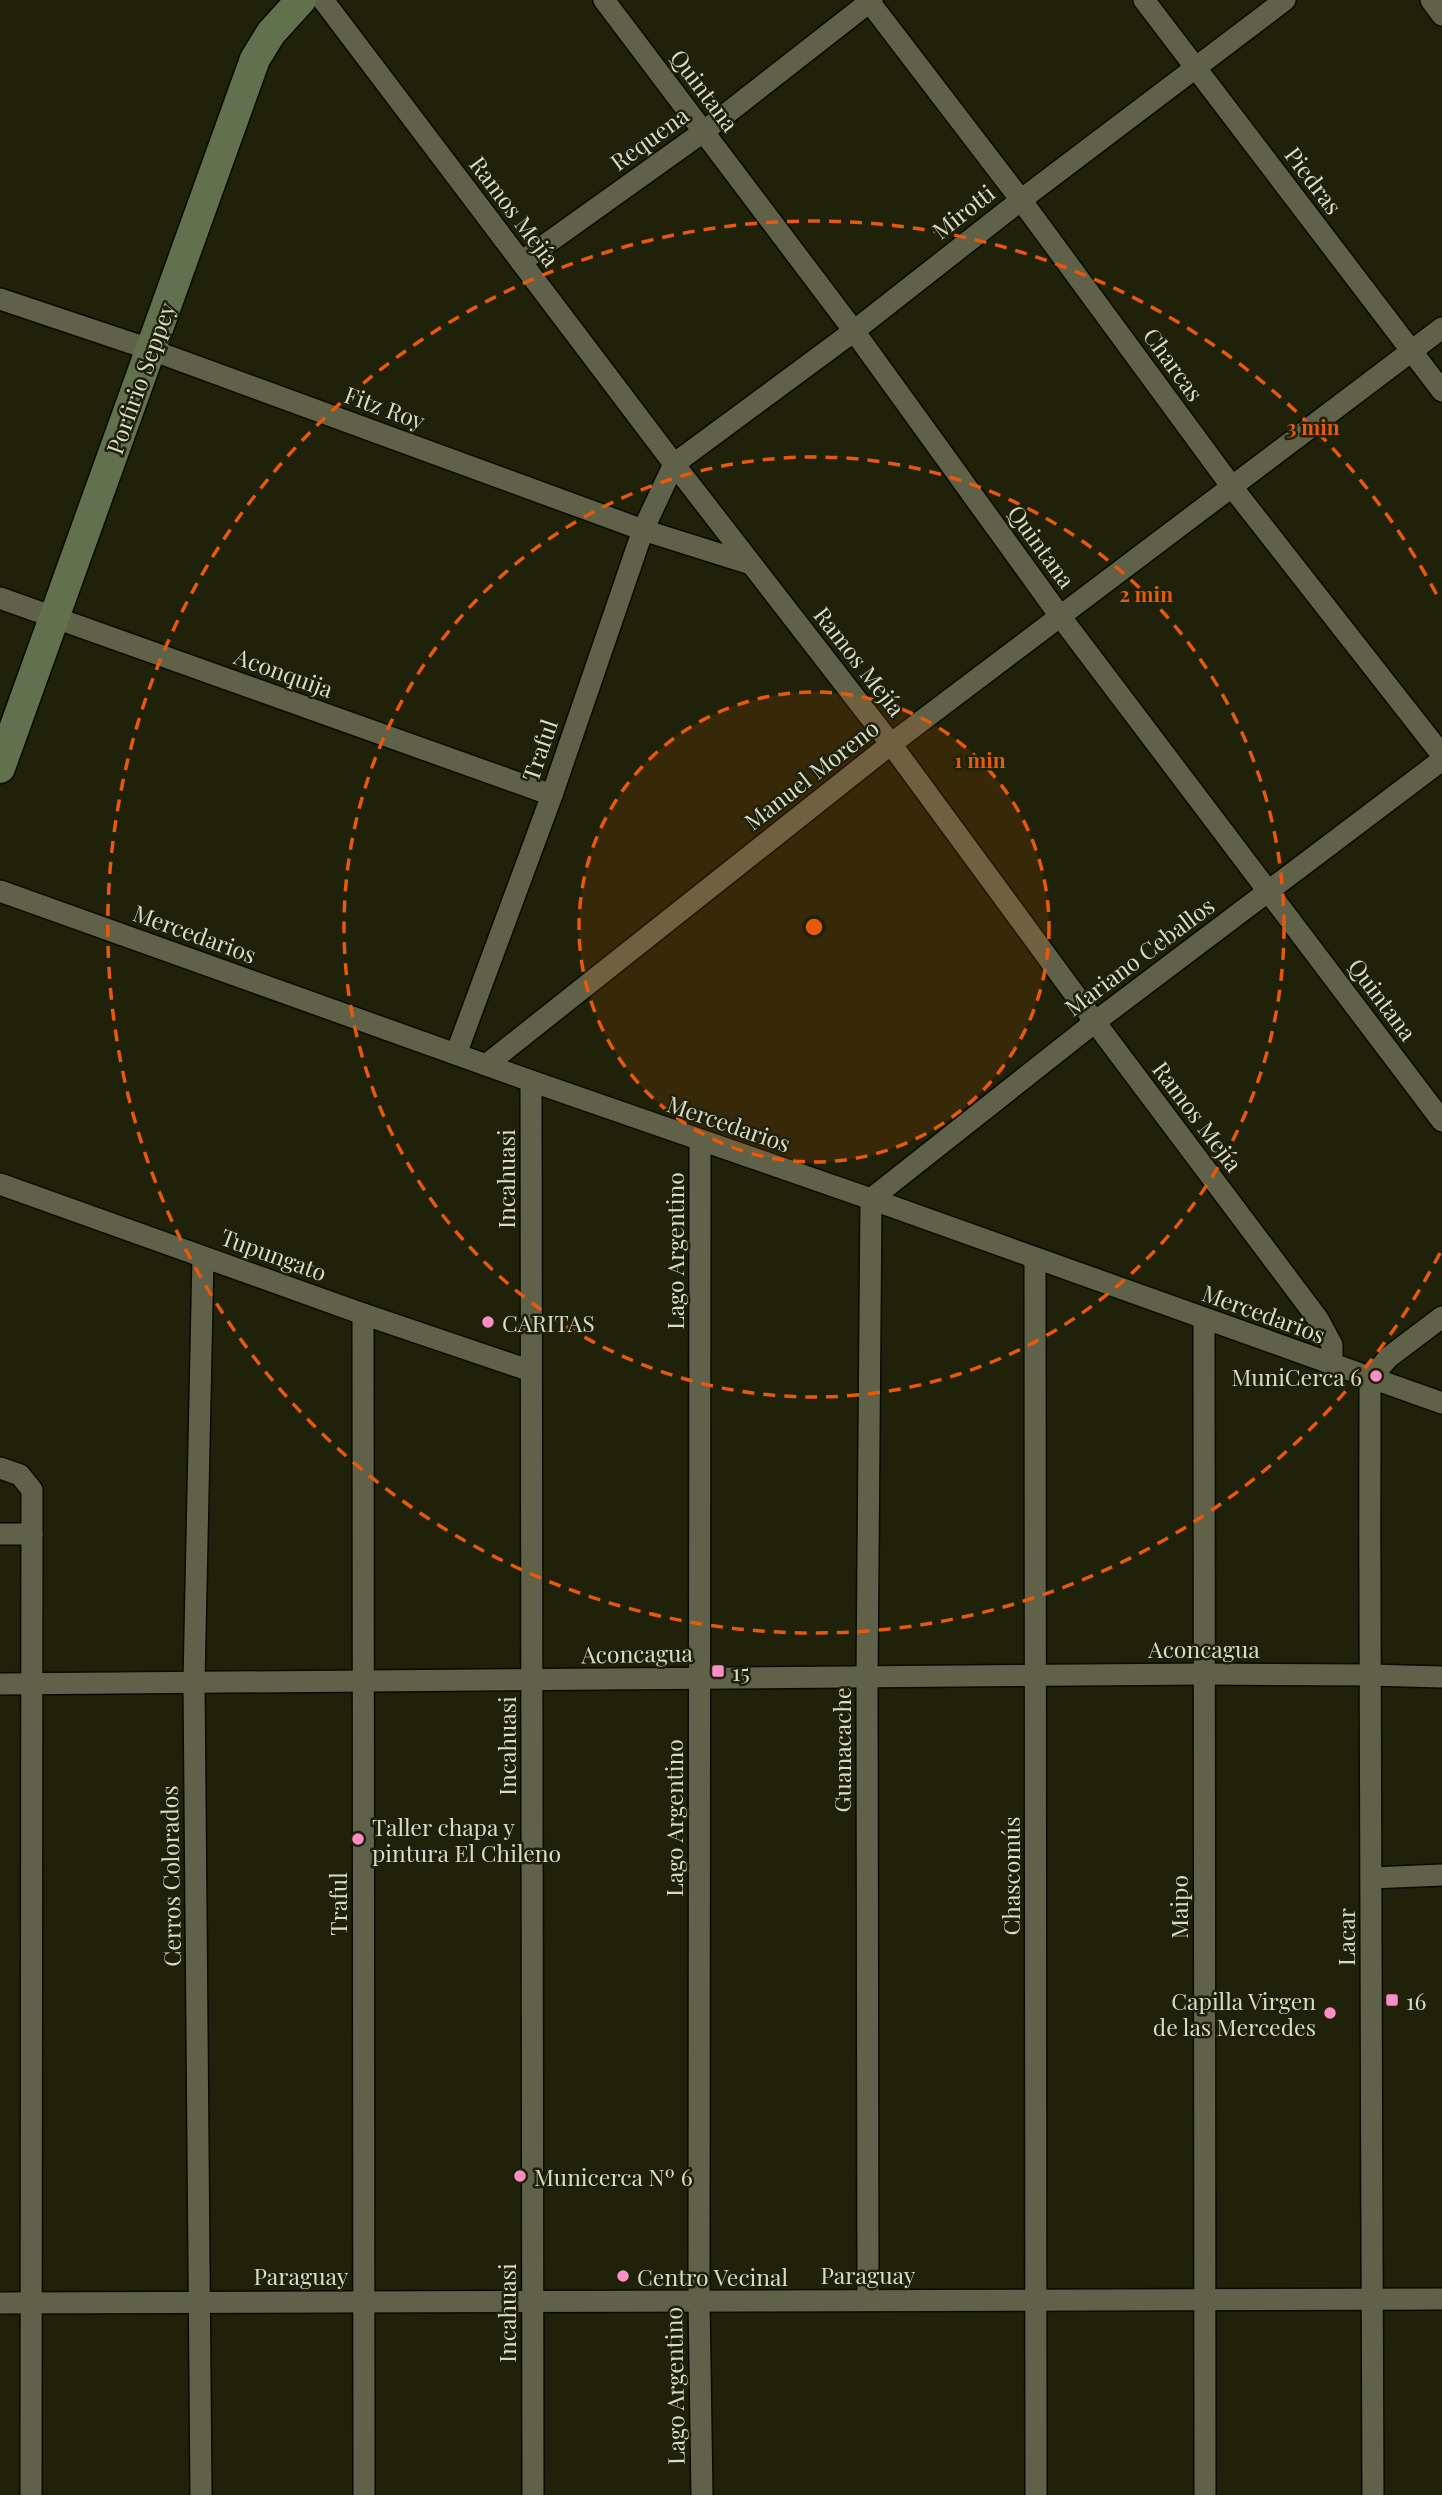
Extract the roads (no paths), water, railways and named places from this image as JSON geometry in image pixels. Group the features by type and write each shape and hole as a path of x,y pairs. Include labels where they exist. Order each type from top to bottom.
{"main road":[{"name":"Porfirio Seppey","path":"0,768 149,348 255,60 271,33 301,0"}],"street":[{"name":"Ramos Mejía","path":"323,0 674,464 891,744 1318,1319 1332,1345 1332,1365"},
{"name":"Quintana","path":"604,0 854,331 1060,616 1442,1121"},
{"name":"Piedras","path":"1144,0 1442,391"},
{"name":"Mirotti","path":"674,464 854,331 1194,67 1285,0"},
{"path":"1431,0 1442,15"},
{"name":"Requena","path":"521,262 703,132 870,1"},
{"name":"Charcas","path":"870,1 1232,486 1442,758"},
{"name":"Fitz Roy","path":"0,299 149,348 643,530 751,564"},
{"name":"Manuel Moreno","path":"486,1065 891,744 1442,328"},
{"name":"Traful","path":"456,1054 552,796 643,530 674,464"},
{"name":"Aconquija","path":"0,598 552,796"},
{"name":"Mariano Ceballos","path":"871,1199 1095,1022 1442,758"},
{"name":"Mercedarios","path":"0,891 531,1082 871,1199 1442,1403"},
{"name":"Incahuasi","path":"531,1082 533,2495"},
{"name":"Lago Argentino","path":"700,1142 699,2301 702,2495"},
{"name":"Tupungato","path":"0,1184 531,1371"},
{"name":"Guanacache","path":"868,2300 867,1678 871,1199"},
{"name":"Cerros Colorados","path":"201,2495 194,1681 203,1256"},
{"name":"Chascomús","path":"1035,1258 1036,2495"},
{"name":"Traful","path":"363,1314 364,2495"},
{"path":"1370,1379 1389,1357 1442,1317"},
{"name":"Maipo","path":"1204,1320 1205,2495"},
{"name":"Lacar","path":"1370,1379 1373,2495"},
{"path":"0,1468 20,1475 32,1490 31,2495"},
{"path":"0,1534 32,1534"},
{"name":"Aconcagua","path":"0,1684 1204,1674 1442,1677"},
{"path":"1371,1878 1442,1875"},
{"name":"Paraguay","path":"0,2302 1442,2299"}],"place":[{"name":"CARITAS","path":"488,1322"},
{"name":"MuniCerca 6","path":"1376,1376"},
{"name":"15","path":"718,1671"},
{"name":"Taller chapa y pintura El Chileno","path":"358,1839"},
{"name":"16","path":"1392,2000"},
{"name":"Capilla Virgen de las Mercedes","path":"1330,2013"},
{"name":"Municerca Nº 6","path":"520,2176"},
{"name":"Centro Vecinal","path":"623,2276"}]}
